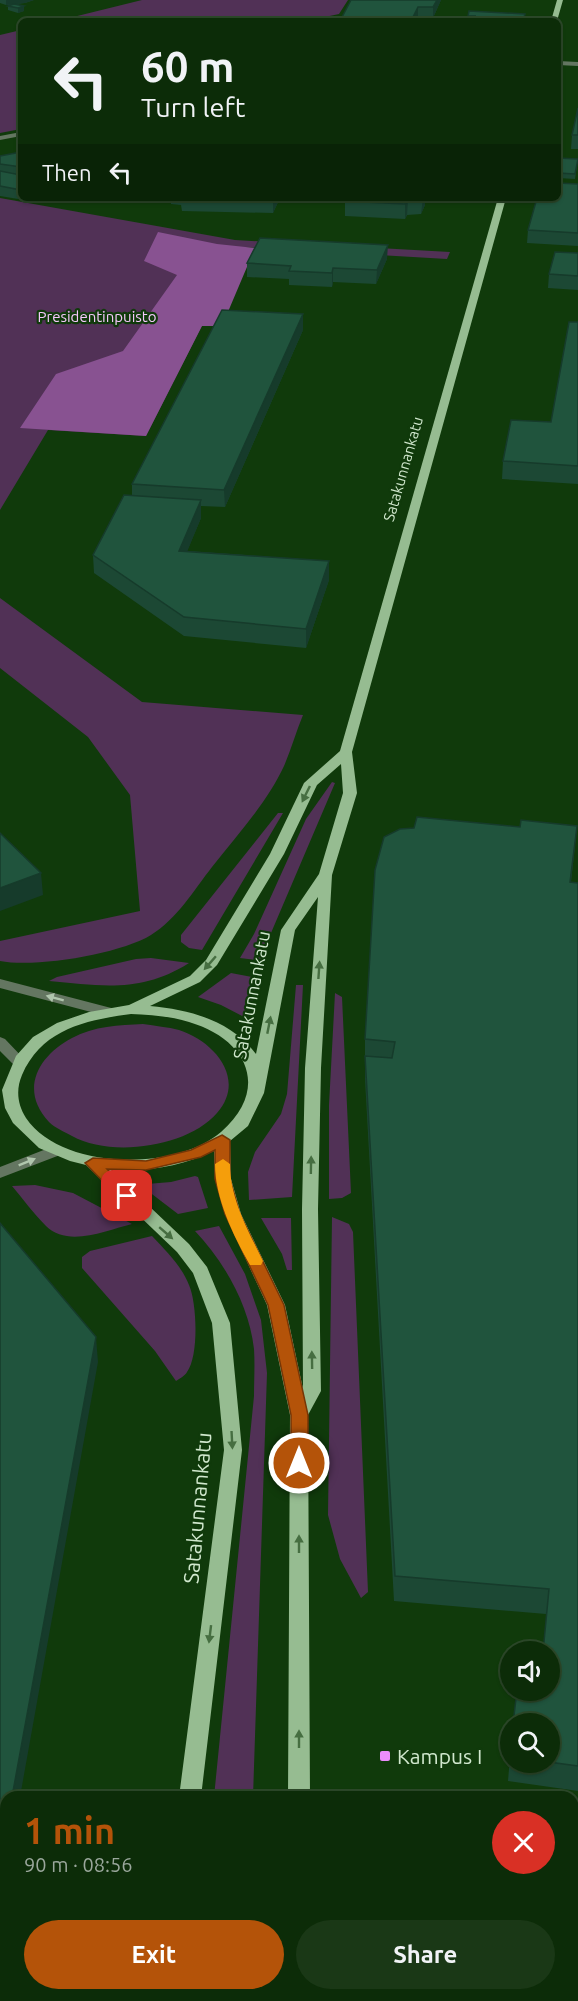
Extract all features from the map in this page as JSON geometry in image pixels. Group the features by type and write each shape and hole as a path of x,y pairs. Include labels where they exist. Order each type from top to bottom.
{"main road":[{"path":"555,18 560,0"},
{"name":"Satakunnankatu","path":"258,1082 288,930 326,874 350,794 346,752 501,201"},
{"name":"Satakunnankatu","path":"131,1009 195,979 212,962 277,854 311,783 346,752"},
{"path":"299,1415 312,1391 310,1209 313,1068 326,874"},
{"path":"131,1009 162,1010 196,1018 227,1033 250,1056 258,1082 254,1105 240,1125 222,1140 196,1154 146,1166 93,1163 54,1151 32,1137 13,1113 5,1089 27,1050 57,1028 93,1015 131,1009"},
{"path":"222,1140 223,1179 233,1214 276,1305 299,1415 299,1791"},
{"name":"Satakunnankatu","path":"93,1163 183,1248 201,1271 221,1323 228,1382 232,1450 191,1791"}],"street":[{"path":"561,63 578,64"},
{"path":"0,138 18,135"},
{"path":"0,983 110,1012"},
{"path":"0,1042 20,1063"},
{"path":"0,1173 54,1151"}],"green space":[{"path":"142,0 348,0 339,14 320,18 69,18"},
{"path":"18,31 18,130 0,133 0,35"},
{"name":"Presidentinpuisto","path":"0,198 235,240 450,252 447,259 242,247 146,436 48,430 0,510"},
{"path":"0,598 142,702 303,715 284,766 260,806 177,913 151,935 137,942 77,958 34,963 0,961 0,941 140,911 130,795 88,737 0,668"},
{"path":"332,782 335,783 268,940 264,961 240,958 254,934 306,819"},
{"path":"278,813 283,813 202,950 189,948 181,942 181,935"},
{"path":"151,958 189,963 172,973 138,983 87,985 49,981 57,977 136,959"},
{"path":"231,973 258,978 250,1016 246,1018 221,1005 198,997"},
{"path":"296,985 303,985 292,1197 249,1200 248,1172 255,1152 281,1114 287,1094"},
{"path":"335,993 342,997 351,1193 342,1198 329,1199 329,1105"},
{"path":"143,1024 166,1027 192,1035 214,1052 222,1063 229,1087 225,1100 217,1113 204,1125 188,1134 148,1146 107,1146 88,1143 49,1122 35,1098 34,1086 36,1075 50,1054 60,1045 89,1031"},
{"path":"198,1177 208,1208 178,1214 144,1188 147,1184 171,1182"},
{"path":"35,1185 73,1193 132,1224 88,1236 65,1236 55,1232 46,1226 12,1186"},
{"path":"332,1217 349,1224 353,1232 368,1592 361,1598 340,1559 328,1515"},
{"path":"261,1218 291,1218 292,1270 287,1270 282,1254"},
{"path":"219,1226 245,1274 261,1320 267,1373 253,1791 215,1791 254,1396 254,1349 247,1316 234,1286 226,1271 195,1231"},
{"path":"152,1236 182,1271 192,1293 194,1304 196,1329 194,1354 186,1373 176,1381 155,1351 82,1268 82,1257 90,1251"}],"shaded area":[{"path":"158,232 217,244 255,248 222,326 202,326 146,436 20,428 56,374 123,351 177,275 144,261"}],"building":[{"path":"351,0 437,0 433,7 418,7 412,18 342,18"},
{"path":"14,4 24,6 18,8 8,6"},
{"path":"469,11 525,14 524,18 468,16"},
{"path":"578,108 578,135 572,135"},
{"path":"18,153 18,167 0,164 0,156"},
{"path":"561,158 578,159 575,174 561,173"},
{"path":"0,171 18,174 18,189 0,186"},
{"path":"561,183 578,184 578,233 528,230 536,201 561,201"},
{"path":"345,201 407,201 405,204"},
{"path":"260,238 388,245 377,270 333,268 332,273 289,271 291,266 247,263"},
{"path":"555,252 578,253 578,276 549,274"},
{"path":"222,310 303,314 224,490 132,484"},
{"path":"569,322 578,322 578,466 503,461 511,420 551,422"},
{"path":"124,495 201,500 179,551 329,561 306,629 184,617 93,555"},
{"path":"417,817 520,827 521,820 577,826 570,882 578,883 578,1766 560,1764 560,1713 514,1713 516,1701 560,1701 560,1641 544,1641 549,1589 395,1576 365,1056 392,1058 395,1042 365,1039 375,870 384,837 400,829 414,828"},
{"path":"0,833 41,873 0,888"},
{"path":"0,1223 96,1337 13,1791 0,1791"}],"slow traffic":[{"path":"223,1164 223,1179 233,1214 255,1261"}],"place":[{"name":"Kampus I","path":"385,1756"}],"route":[{"path":"127,1196 93,1163 146,1166 196,1154 222,1140 223,1179 233,1214 276,1305 299,1415 299,1463"}]}
